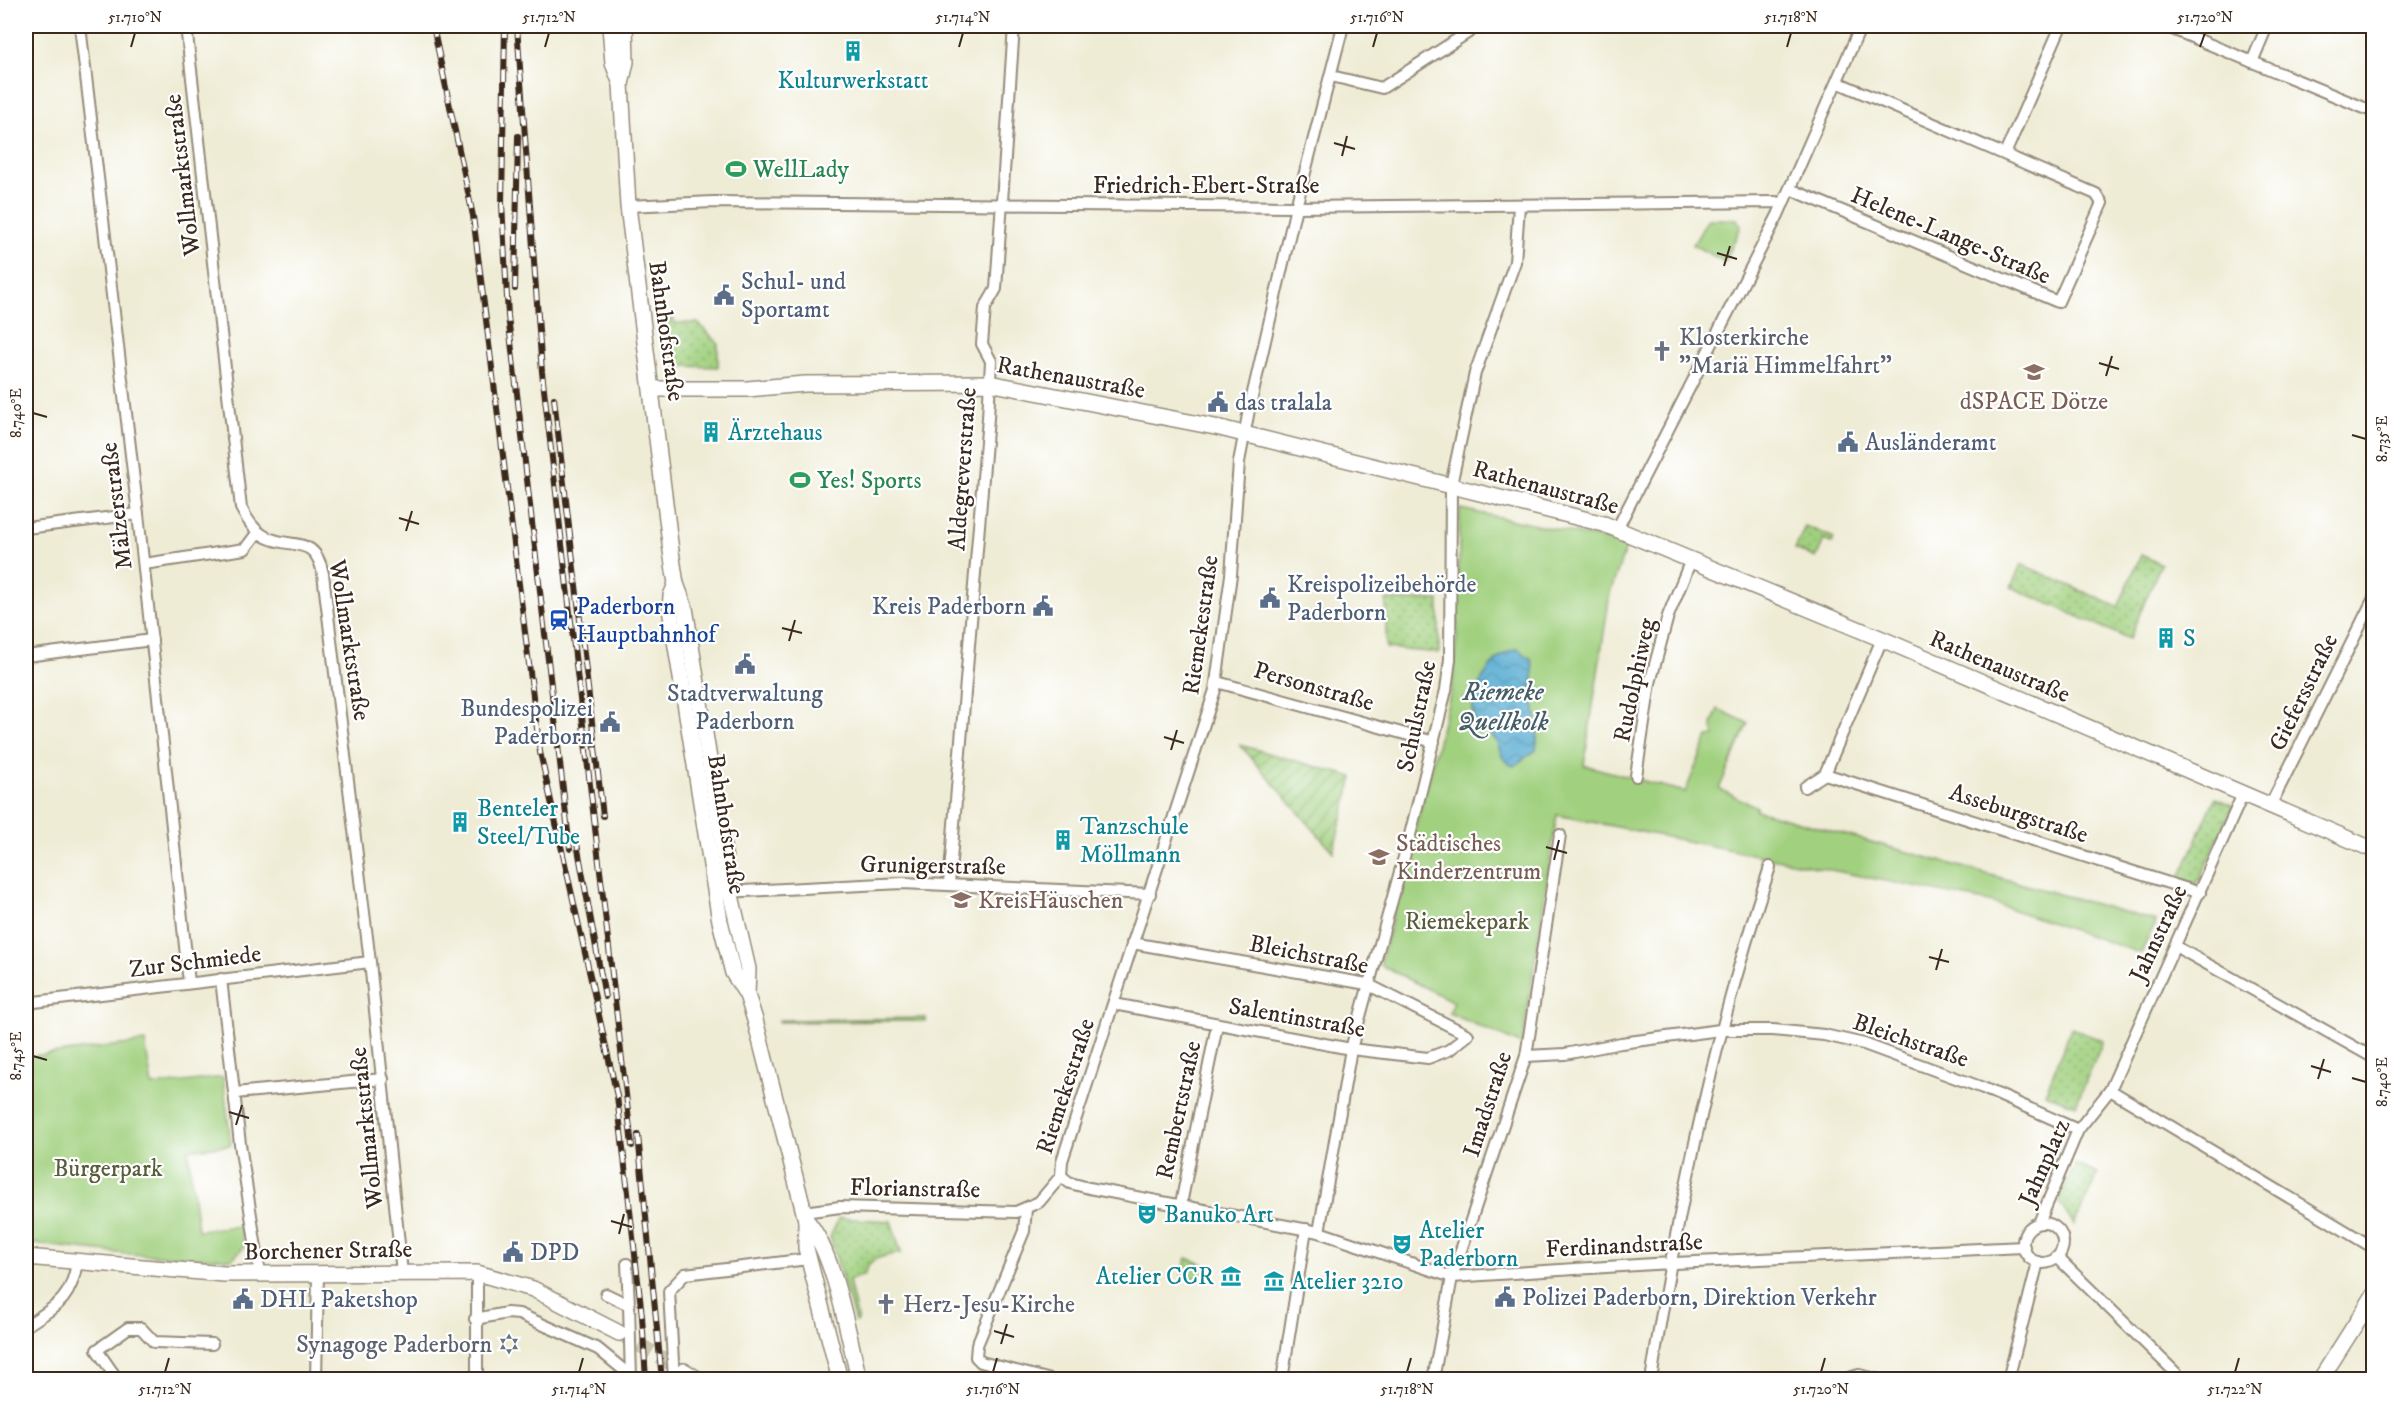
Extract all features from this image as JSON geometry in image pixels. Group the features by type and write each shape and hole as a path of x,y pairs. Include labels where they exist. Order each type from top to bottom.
{"main road":[{"name":"Bahnhofstraße","path":"610,26 613,63 621,84"},
{"name":"Bahnhofstraße","path":"625,26 626,63 621,84 628,206 676,584 685,608 723,892 748,969 747,995 805,1216 804,1238 808,1259 840,1380"},
{"name":"Rathenaustraße","path":"653,389 747,389 805,384 989,383 1244,434 1617,529 1882,639 2373,850"},
{"name":"Bahnhofstraße","path":"805,1216 817,1234 829,1268 859,1380"},
{"name":"Borchener Straße","path":"26,1257 260,1274 477,1274 533,1288 619,1333"},
{"path":"2320,1380 2373,1295"},
{"path":"679,1375 699,1380"}],"street":[{"name":"Mälzerstraße","path":"80,26 144,564 189,983"},
{"name":"Wollmarktstraße","path":"186,26 241,508 258,532 268,538 298,543 313,550 320,558 341,711 370,962 402,1273"},
{"name":"Aldegreverstraße","path":"950,884 982,506 991,360 982,344 985,308 996,289 1014,26"},
{"name":"Riemekestraße","path":"1026,1209 1039,1202 1061,1176 1062,1161 1217,682 1244,434 1296,207 1343,26"},
{"path":"1331,76 1382,88 1478,26"},
{"path":"1617,529 1783,204 1861,26"},
{"path":"2005,154 2061,26"},
{"path":"2164,26 2373,111"},
{"path":"2252,62 2267,26"},
{"name":"Helene-Lange-Straße","path":"1790,189 2058,302 2101,199 2096,194 1837,82"},
{"name":"Friedrich-Ebert-Straße","path":"628,206 713,202 1296,207 1776,202 1783,204"},
{"name":"Schulstraße","path":"1319,1232 1351,1049 1434,742 1450,659 1451,485 1475,373 1515,262 1519,206"},
{"path":"26,528 138,514"},
{"path":"144,564 245,549 258,532"},
{"name":"Rudolphiweg","path":"1636,776 1650,683 1668,616 1691,560"},
{"name":"Giefersstraße","path":"2270,806 2373,598"},
{"path":"1805,787 1825,774 1882,639"},
{"path":"26,656 152,640"},
{"name":"Personstraße","path":"1217,682 1434,742"},
{"name":"Asseburgstraße","path":"1825,774 2200,894"},
{"name":"Jahnstraße","path":"2110,1090 2243,794"},
{"name":"Imadstraße","path":"1433,1380 1452,1277 1526,1056 1560,836"},
{"path":"1652,1380 1669,1263 1720,1030 1738,962 1770,867"},
{"name":"Grunigerstraße","path":"723,892 869,884 950,884 1150,894"},
{"name":"Bleichstraße","path":"1132,943 1367,984 1468,1035"},
{"path":"2175,946 2373,1058"},
{"name":"Zur Schmiede","path":"26,1003 370,962"},
{"path":"221,979 252,1234 260,1274"},
{"name":"Salentinstraße","path":"1113,1004 1351,1049 1428,1058 1449,1050 1468,1035"},
{"name":"Rembertstraße","path":"1181,1204 1217,1025"},
{"name":"Bleichstraße","path":"1526,1056 1565,1054 1621,1042 1720,1030 1773,1030 1814,1034 1864,1044 1983,1088 2078,1130"},
{"path":"235,1094 383,1079"},
{"path":"2110,1090 2373,1248"},
{"name":"Jahnplatz","path":"2024,1246 2027,1232 2039,1223 2078,1130 2110,1090"},
{"name":"Ferdinandstraße","path":"1061,1176 1070,1182 1089,1188 1319,1232 1452,1277 1669,1263 2024,1246"},
{"name":"Florianstraße","path":"805,1216 837,1208 1016,1212 1026,1209"},
{"path":"1026,1209 1024,1231 977,1345 976,1357 981,1362 1051,1380"},
{"name":"Jahnplatz","path":"2039,1223 2051,1224 2060,1232 2063,1245 2057,1257"},
{"path":"1282,1380 1306,1229"},
{"path":"2024,1246 2028,1256 2038,1262 2051,1262 2057,1257 2183,1380"},
{"path":"679,1375 669,1291 685,1274 808,1259"},
{"path":"26,1326 62,1301 70,1291 77,1262"},
{"path":"2008,1380 2038,1262"},
{"path":"627,1264 631,1378"},
{"path":"316,1380 318,1274"},
{"path":"477,1274 475,1319 477,1380"},
{"path":"606,1294 629,1305"},
{"path":"475,1319 507,1312 519,1314 598,1348 631,1378"},
{"path":"112,1377 97,1350 128,1328 141,1328 154,1342 212,1344"},
{"path":"1842,1380 1859,1375 1881,1380"}],"green space":[{"path":"1708,219 1737,219 1741,226 1725,262 1693,245"},
{"path":"673,318 675,323 698,323 718,343 718,367 675,366 666,330 669,320"},
{"name":"Riemekepark","path":"1460,509 1627,544 1610,593 1584,765 1685,792 1708,737 1714,736 1712,724 1718,709 1748,723 1719,789 1757,807 1756,810 2156,921 2141,953 1990,902 1557,815 1522,1045 1449,1013 1454,1002 1380,965 1451,691 1456,656","holes":["1518,649 1531,659 1533,698 1538,730 1536,750 1511,765 1505,759 1494,738 1474,719 1475,694 1485,674 1509,651"]},
{"path":"1805,526 1834,538 1832,543 1824,540 1816,558 1795,549"},
{"path":"2141,555 2161,564 2129,639 2011,587 2021,564 2118,607"},
{"path":"1386,600 1439,600 1439,653 1386,648"},
{"path":"1240,745 1353,777 1333,852"},
{"path":"2215,798 2232,805 2232,808 2200,879 2195,884 2179,880"},
{"path":"926,1018 926,1021 779,1022 779,1020"},
{"path":"2071,1028 2103,1041 2076,1105 2045,1094"},
{"name":"Bürgerpark","path":"145,1042 152,1086 223,1077 231,1145 188,1150 198,1230 241,1226 244,1247 232,1259 126,1254 26,1243 26,1057"},
{"path":"2075,1164 2098,1174 2074,1225 2058,1201"},
{"path":"839,1218 891,1221 901,1253 873,1261 869,1264 865,1274 849,1281 858,1321 855,1322 830,1237"},
{"path":"1187,1258 1203,1264 1200,1280 1182,1276"}],"water":[{"name":"Riemeke Quellkolk","path":"1518,649 1531,659 1533,666 1533,698 1538,730 1536,750 1514,766 1504,759 1494,738 1478,725 1473,712 1477,689 1483,677 1499,658"}],"tunnel":[{"path":"619,1333 684,1371"}],"railway":[{"path":"433,26 473,216 540,752 617,1096 642,1316 646,1380"},
{"path":"505,26 502,203 508,316 570,849"},
{"path":"517,26 542,372 632,1146"},
{"path":"515,289 518,136"},
{"path":"554,398 603,816"},
{"path":"576,838 605,997"},
{"path":"638,1135 662,1380"}],"place":[{"name":"Kulturwerkstatt","path":"853,51"},
{"name":"WellLady","path":"736,169"},
{"name":"Schul- und Sportamt","path":"724,295"},
{"name":"Klosterkirche \"Mariä Himmelfahrt\"","path":"1662,351"},
{"name":"dSPACE Dötze","path":"2034,372"},
{"name":"das tralala","path":"1218,402"},
{"name":"Ärztehaus","path":"711,432"},
{"name":"Ausländeramt","path":"1848,442"},
{"name":"Yes! Sports","path":"800,480"},
{"name":"Kreispolizeibehörde Paderborn","path":"1270,598"},
{"name":"Kreis Paderborn","path":"1043,606"},
{"name":"Paderborn Hauptbahnhof","path":"559,620"},
{"name":"S","path":"2166,638"},
{"name":"Stadtverwaltung Paderborn","path":"745,664"},
{"name":"Bundespolizei Paderborn","path":"610,722"},
{"name":"Benteler Steel/Tube","path":"460,822"},
{"name":"Tanzschule Möllmann","path":"1063,840"},
{"name":"Städtisches Kinderzentrum","path":"1379,857"},
{"name":"KreisHäuschen","path":"961,900"},
{"name":"Banuko Art","path":"1147,1214"},
{"name":"Atelier Paderborn","path":"1402,1244"},
{"name":"DPD","path":"513,1252"},
{"name":"Atelier CCR","path":"1231,1276"},
{"name":"Atelier 3210","path":"1274,1281"},
{"name":"Polizei Paderborn, Direktion Verkehr","path":"1505,1297"},
{"name":"DHL Paketshop","path":"243,1299"},
{"name":"Herz-Jesu-Kirche","path":"886,1304"},
{"name":"Synagoge Paderborn","path":"509,1344"}]}
